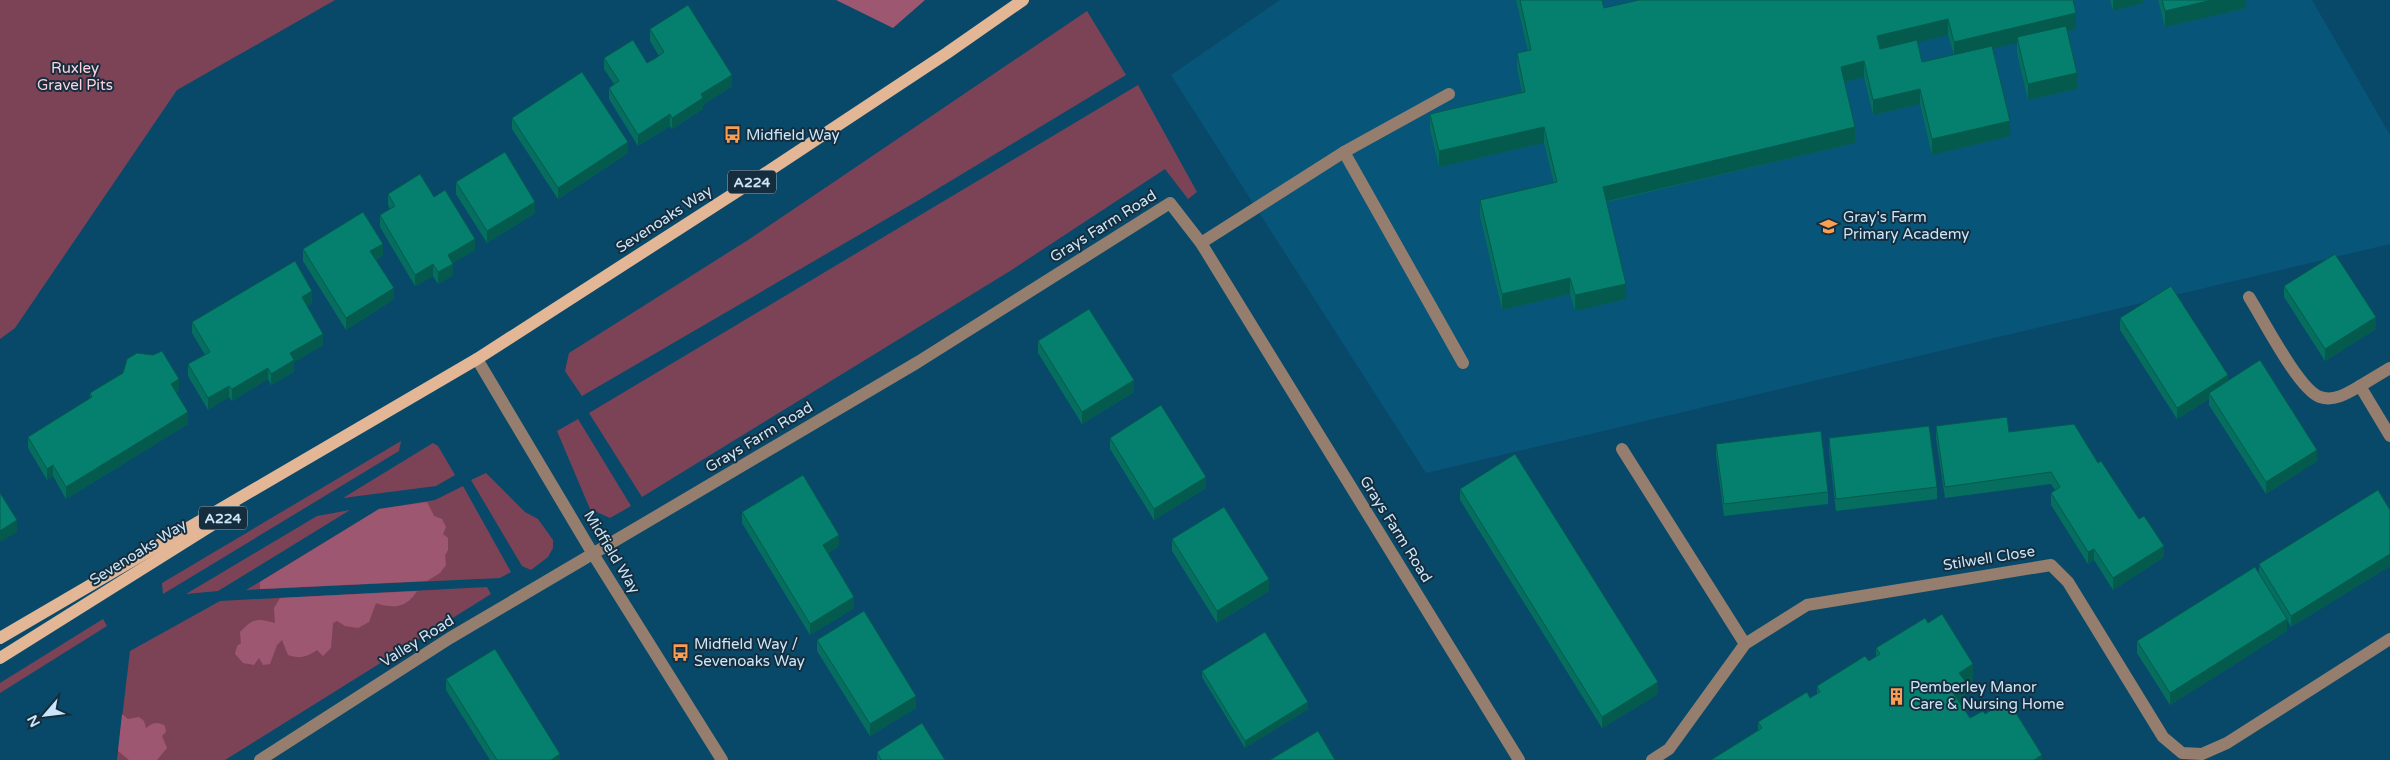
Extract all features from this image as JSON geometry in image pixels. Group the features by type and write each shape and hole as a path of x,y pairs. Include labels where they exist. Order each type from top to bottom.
{"main road":[{"name":"Sevenoaks Way","path":"0,638 477,359 906,80 1023,0"},
{"name":"Sevenoaks Way","path":"0,658 445,378"}],"street":[{"path":"1201,243 1344,152 1449,94"},
{"path":"1344,152 1463,363"},
{"name":"Grays Farm Road","path":"593,554 918,362 1170,203 1201,243 1519,760"},
{"path":"2250,297 2303,385 2320,397 2341,397 2390,368"},
{"name":"Midfield Way","path":"477,359 593,554 722,760"},
{"path":"2360,386 2390,436"},
{"path":"1622,449 1745,644"},
{"name":"Valley Road","path":"260,760 450,638 593,554"},
{"name":"Stilwell Close","path":"1652,760 1669,749 1745,644 1807,605 2051,564 2068,582 2163,737 2182,752 2202,754 2227,743 2390,639"}],"shaded area":[{"path":"836,0 925,0 893,28"},
{"name":"Gray's Farm Primary Academy","path":"1280,0 2312,0 2390,135 2390,244 1426,473 1171,75"},
{"path":"427,502 434,516 442,519 446,527 443,534 448,538 448,550 445,555 446,565 440,573 427,581 260,589 260,582 379,509"},
{"path":"417,591 409,601 399,606 376,603 369,622 358,628 345,626 337,621 333,623 331,648 323,656 317,650 303,657 288,655 282,640 277,645 270,664 263,665 259,658 254,665 243,663 235,654 237,646 241,643 240,632 249,624 256,620 275,623 274,608 280,598"},
{"path":"122,714 128,719 139,717 144,721 146,728 155,723 165,726 166,732 162,736 167,748 157,760 129,760 118,751"}],"green space":[{"name":"Ruxley Gravel Pits","path":"0,0 335,0 177,90 15,328 0,339"},
{"path":"1087,11 1126,75 919,200 582,396 565,371 569,353 748,240"},
{"path":"1138,85 1197,192 1188,199 1165,169 1010,271 642,497 589,413"},
{"path":"578,419 631,506 610,518 590,509 557,431"},
{"path":"401,441 399,451 163,594 162,583"},
{"path":"433,443 438,446 455,475 436,486 343,498"},
{"path":"486,473 525,512 538,519 553,540 553,548 548,557 531,570 522,566 471,480"},
{"path":"463,486 511,572 500,578 246,590 379,509 435,500"},
{"path":"350,510 218,591 186,594 317,516"},
{"path":"487,587 491,594 225,760 117,760 130,651 220,601"},
{"path":"103,619 107,626 0,693 0,683"}],"building":[{"path":"1520,0 1602,0 1604,8 1639,0 2073,0 2076,13 1954,42 1948,19 1877,36 1880,49 1917,40 1922,62 1992,46 2010,121 1932,139 1920,89 1873,100 1864,61 1841,67 1855,127 1603,187 1626,284 1575,295 1570,278 1502,294 1480,200 1557,182 1544,127 1439,151 1430,114 1525,92 1517,53 1531,50"},
{"path":"2162,0 2212,0 2165,11"},
{"path":"688,5 732,75 701,94 703,98 672,118 670,114 638,135 609,88 619,81 604,58 633,40 647,63 656,58 664,52 650,29"},
{"path":"2066,26 2077,73 2028,84 2017,37"},
{"path":"582,72 628,142 558,188 512,118"},
{"path":"505,152 535,202 487,231 456,182"},
{"path":"420,174 434,197 445,190 475,239 448,255 453,264 438,272 433,264 415,275 380,215 395,206 388,194"},
{"path":"363,212 383,244 370,251 394,288 346,318 303,249"},
{"path":"2335,254 2376,317 2325,349 2284,286"},
{"path":"295,261 312,291 302,297 323,334 290,353 294,360 271,374 268,368 232,389 229,386 208,398 188,364 210,352 192,322"},
{"path":"2171,286 2228,375 2177,408 2120,318"},
{"path":"1089,309 1134,380 1082,412 1038,341"},
{"path":"162,351 179,379 171,384 188,412 66,487 53,465 47,469 28,437 92,397 90,393 123,373 127,359 137,353 153,355"},
{"path":"2260,360 2317,450 2266,482 2209,393"},
{"path":"1161,405 1206,477 1154,509 1110,438"},
{"path":"2007,417 2009,432 2074,424 2098,463 2101,461 2139,519 2144,516 2164,546 2113,578 2094,549 2088,552 2051,493 2060,487 2051,472 1945,487 1936,426"},
{"path":"1929,426 1937,487 1836,499 1829,438"},
{"path":"1821,431 1828,492 1724,504 1716,444"},
{"path":"1515,454 1658,682 1602,717 1460,489"},
{"path":"803,475 839,535 823,545 854,597 810,624 742,512"},
{"path":"2378,490 2390,510 2390,554 2291,616 2259,564"},
{"path":"0,493 17,520 0,531"},
{"path":"1224,507 1269,579 1217,611 1172,539"},
{"path":"2255,567 2287,619 2170,693 2137,641"},
{"path":"864,611 916,696 870,724 817,640"},
{"name":"Pemberley Manor Care & Nursing Home","path":"1942,614 1973,664 1959,673 1965,681 1951,690 1970,718 1983,711 1985,714 2008,700 2042,755 2034,760 1711,760 1762,728 1758,722 1807,692 1810,698 1820,692 1817,686 1865,656 1869,661 1880,654 1876,648 1925,618 1928,623"},
{"path":"1265,632 1308,702 1245,741 1202,671"},
{"path":"495,649 560,754 551,760 497,760 446,679"},
{"path":"922,723 945,760 881,760 877,752"},
{"path":"1318,731 1335,760 1270,760"}],"place":[{"name":"Midfield Way","path":"732,135"},
{"name":"Gray's Farm Primary Academy","path":"1829,226"},
{"name":"Midfield Way / Sevenoaks Way","path":"680,653"},
{"name":"Pemberley Manor Care & Nursing Home","path":"1896,696"}]}
